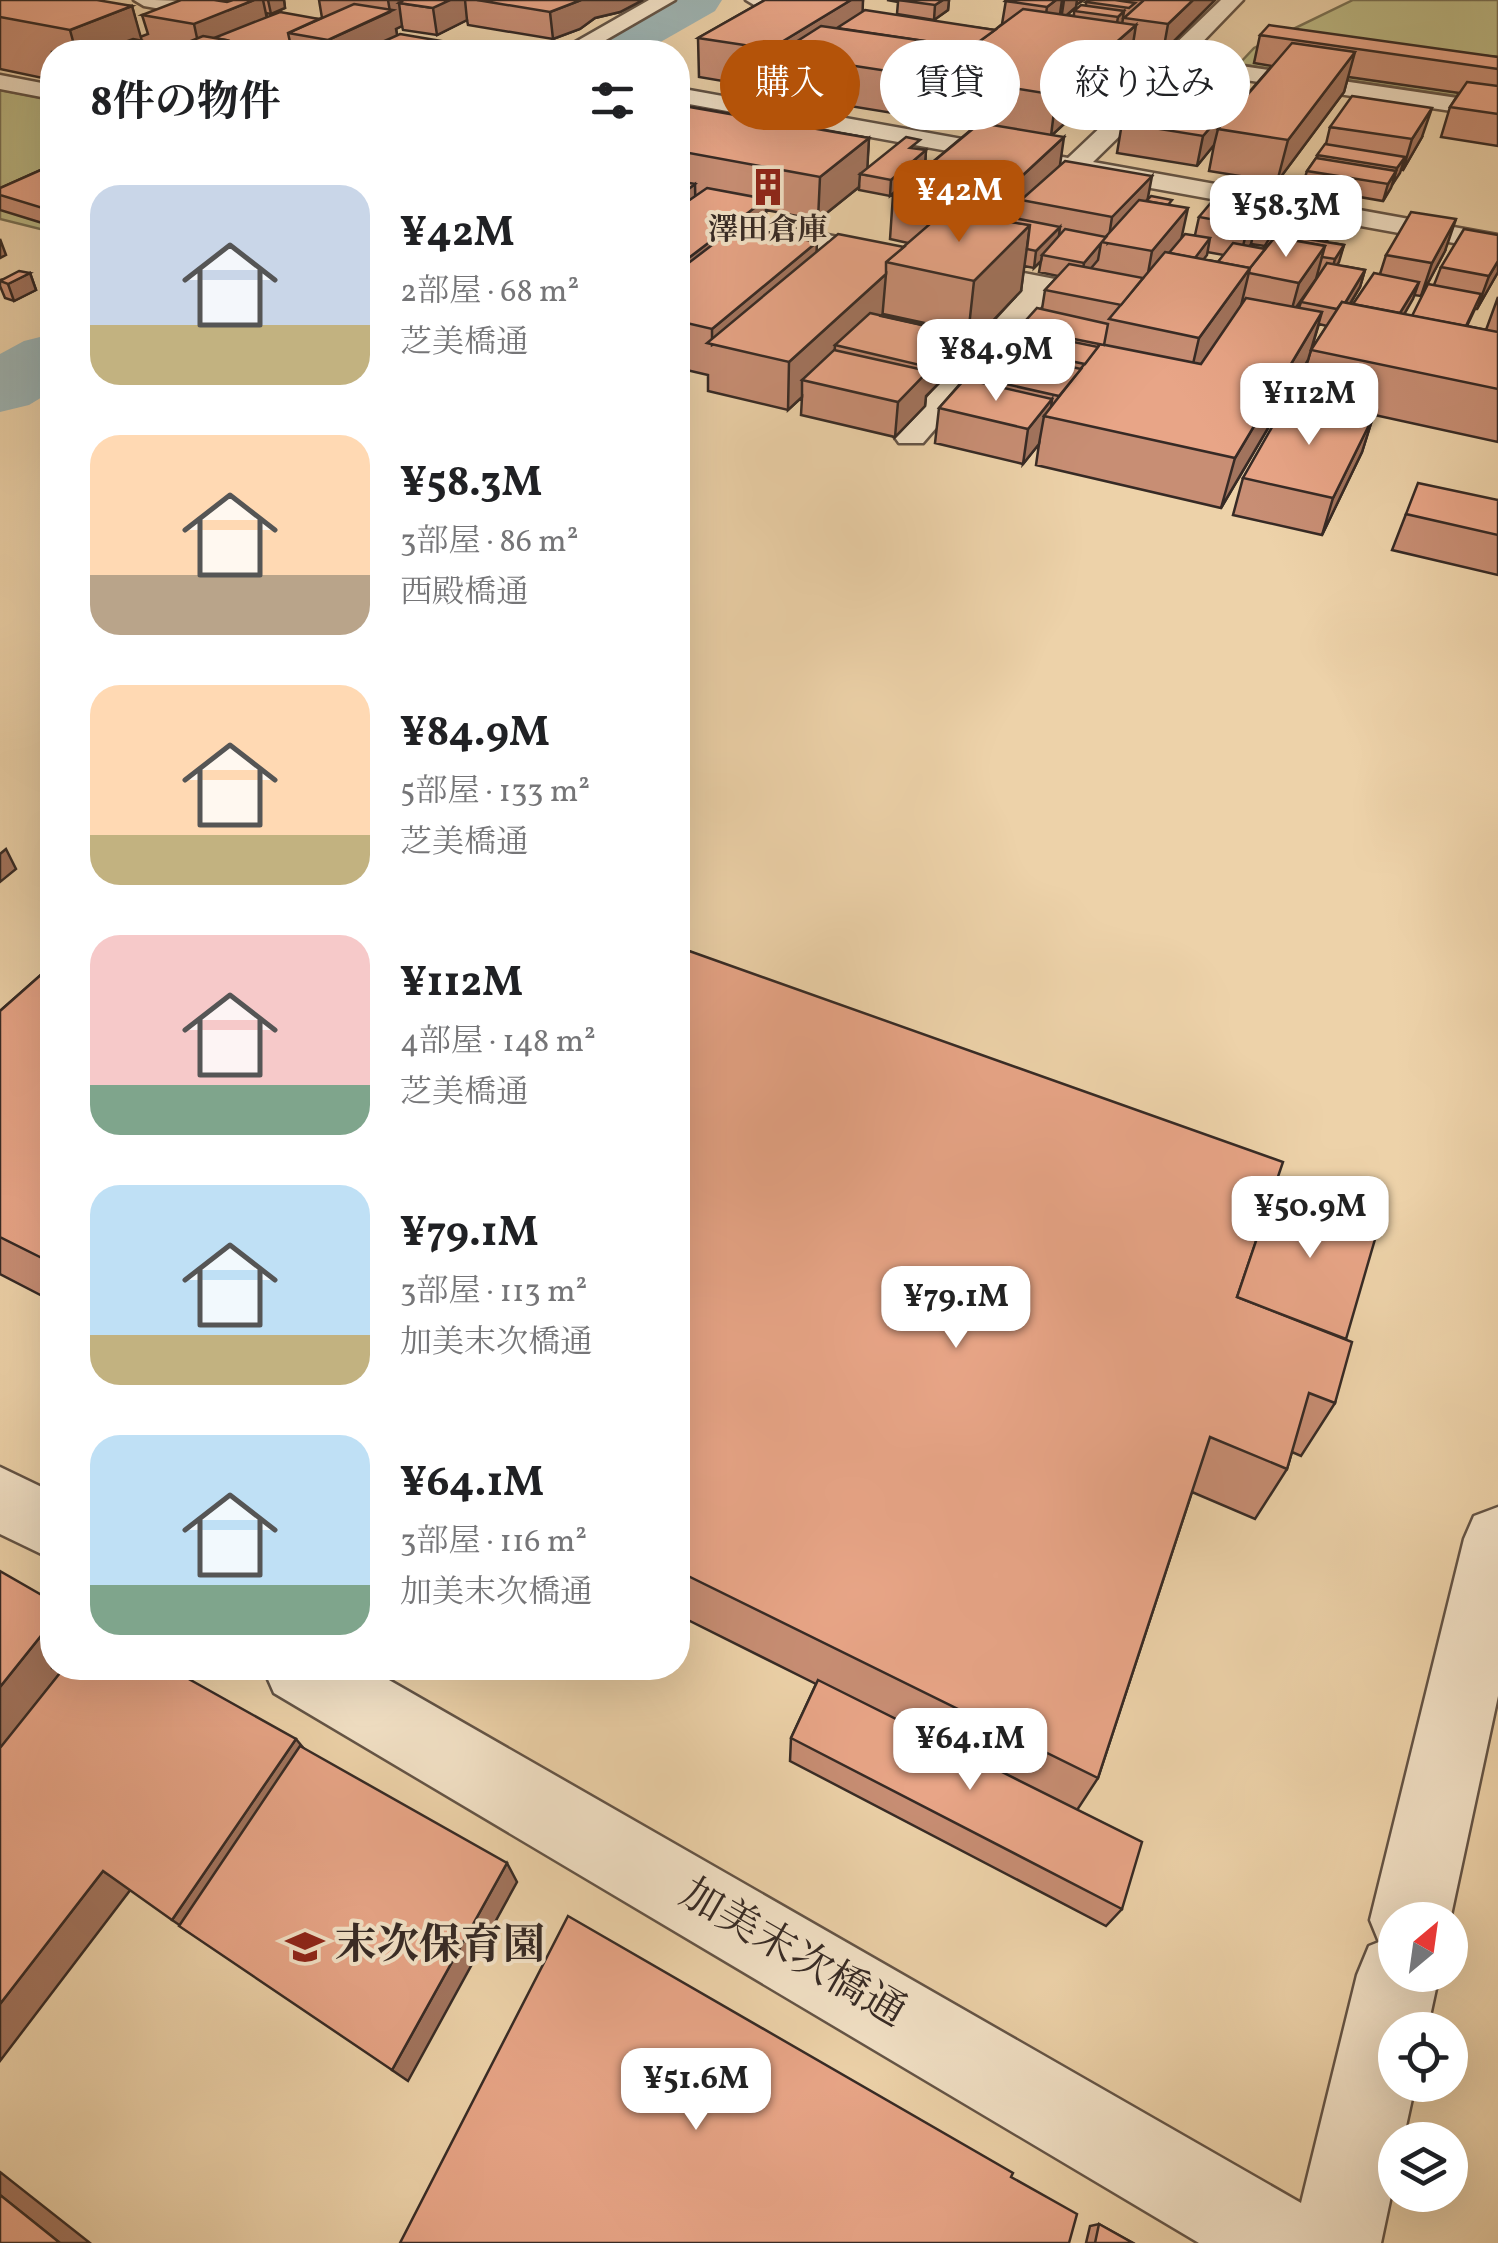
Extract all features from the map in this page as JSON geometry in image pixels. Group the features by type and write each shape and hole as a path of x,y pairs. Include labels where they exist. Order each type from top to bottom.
{"street":[{"path":"144,0 262,21"},
{"path":"591,40 665,0"},
{"path":"756,0 853,14"},
{"path":"1196,40 1233,0"},
{"path":"1040,43 1036,42 1072,22"},
{"path":"1250,74 1498,111"},
{"path":"0,82 40,90"},
{"path":"690,98 1498,243"},
{"path":"1082,166 1078,162 1109,130"},
{"path":"690,216 1157,308"},
{"path":"910,436 1043,286"},
{"path":"0,1498 40,1520"},
{"path":"1414,1902 1498,1539"},
{"name":"加美末次橋通","path":"320,1680 1284,2243"},
{"path":"1336,2243 1394,1992"}],"shaded area":[{"path":"1353,0 1498,0 1498,102 1250,66 1254,48"},
{"path":"0,90 40,98 40,229 0,219"}],"building":[{"path":"0,0 97,0 132,6 70,30 0,17"},
{"path":"181,0 254,0 194,24 142,15"},
{"path":"450,0 433,8 399,3"},
{"path":"477,0 581,0 550,12"},
{"path":"765,0 851,0 785,40 698,38"},
{"path":"898,0 943,0 935,5"},
{"path":"1006,0 1056,0 1047,7"},
{"path":"1144,0 1193,0 1168,24 1124,18"},
{"path":"1086,2 1135,3 1129,8"},
{"path":"354,4 393,10 328,40 288,33"},
{"path":"1081,5 1124,11 1118,17 1074,11"},
{"path":"1023,9 1136,25 1119,40 1040,40 1040,92 1020,89 1020,40 981,40"},
{"path":"865,10 995,30 981,40 918,40 837,28"},
{"path":"280,12 319,19 288,33 290,40 214,38"},
{"path":"1269,25 1498,57 1498,69 1260,35"},
{"path":"821,26 918,40 880,40 880,70 860,67 860,40 799,40"},
{"path":"400,34 435,40 387,40"},
{"path":"203,36 226,40 193,40"},
{"path":"1292,43 1355,52 1288,140 1224,130 1250,130 1250,92"},
{"path":"1467,82 1498,86 1498,114 1450,107"},
{"path":"1352,96 1432,108 1412,139 1330,127"},
{"path":"690,107 720,112 720,130 823,130 869,138 820,177 690,153"},
{"path":"972,130 1020,130 1064,137 983,212 893,195"},
{"path":"1166,130 1208,130 1203,136"},
{"path":"906,137 920,140 910,148 926,150 891,180 860,174"},
{"path":"1325,144 1405,157 1397,168 1317,155"},
{"path":"1316,158 1396,171 1388,184 1307,171"},
{"path":"1065,161 1152,176 1112,217 1021,200"},
{"path":"40,170 40,207 0,195 0,188"},
{"path":"1230,180 1299,192 1282,216 1259,211 1248,226 1199,217"},
{"path":"707,188 766,199 690,257 690,200"},
{"path":"1151,196 1172,200 1168,205 1146,201"},
{"path":"1139,200 1188,208 1152,251 1101,242"},
{"path":"946,210 1030,225 974,281 886,262"},
{"path":"1411,212 1456,219 1432,263 1386,255"},
{"path":"1297,214 1334,221 1322,237 1286,231"},
{"path":"1014,218 1060,227 1036,251 1027,249 1030,225 1010,222"},
{"path":"737,226 817,242 712,329 690,324 690,262"},
{"path":"1065,229 1106,237 1084,263 1042,255"},
{"path":"1464,229 1498,235 1498,261 1489,276 1441,267"},
{"path":"1273,233 1344,245 1335,259 1322,257 1325,246 1275,237 1264,247"},
{"path":"838,234 904,247 886,262 886,274 789,362 707,343"},
{"path":"1185,234 1210,238 1195,258 1169,253"},
{"path":"1275,237 1325,246 1299,283 1249,273"},
{"path":"1233,243 1265,249 1250,268 1218,262"},
{"path":"1165,252 1250,268 1199,338 1109,319"},
{"path":"1327,263 1365,270 1337,309 1301,302"},
{"path":"1069,264 1143,278 1121,305 1045,290"},
{"path":"19,271 30,273 8,284 0,281"},
{"path":"1374,273 1419,282 1400,313 1353,304"},
{"path":"1428,284 1481,294 1466,326 1412,316"},
{"path":"1246,298 1322,312 1235,458 1044,416 1100,344 1201,364"},
{"path":"1342,302 1498,332 1498,389 1311,350"},
{"path":"1037,308 1108,324 1104,345 1019,328"},
{"path":"870,313 958,333 924,366 835,345"},
{"path":"883,314 971,333 957,346 958,333"},
{"path":"1015,330 1098,347 1085,364 1001,347"},
{"path":"985,348 1081,369 1059,396 961,374"},
{"path":"834,350 928,371 898,402 802,380"},
{"path":"965,379 1052,399 1028,429 939,408"},
{"path":"1288,399 1373,417 1333,498 1243,478"},
{"path":"1418,483 1498,500 1498,535 1406,514"},
{"path":"690,951 1283,1162 1237,1297 1352,1342 1335,1403 1309,1393 1287,1469 1210,1437 1098,1778 690,1577"},
{"path":"40,976 40,1257 0,1237 0,1011"},
{"path":"1275,1185 1380,1222 1346,1339 1237,1297"},
{"path":"0,1571 40,1594 40,1637 0,1687"},
{"path":"54,1680 190,1680 296,1739 172,1920 103,1871 0,2004 0,1748"},
{"path":"818,1680 1142,1842 1122,1909 791,1738"},
{"path":"300,1746 507,1863 392,2070 179,1926"},
{"path":"568,1916 1013,2173 1011,2177 1077,2214 1069,2243 400,2243"},
{"path":"0,2195 60,2243 0,2243"},
{"path":"1099,2224 1133,2243 1095,2243"}],"waterway":[{"path":"624,40 696,0"},
{"path":"0,387 40,365"}],"place":[{"name":"澤田倉庫","path":"768,187"},
{"name":"末次保育園","path":"305,1947"}]}
